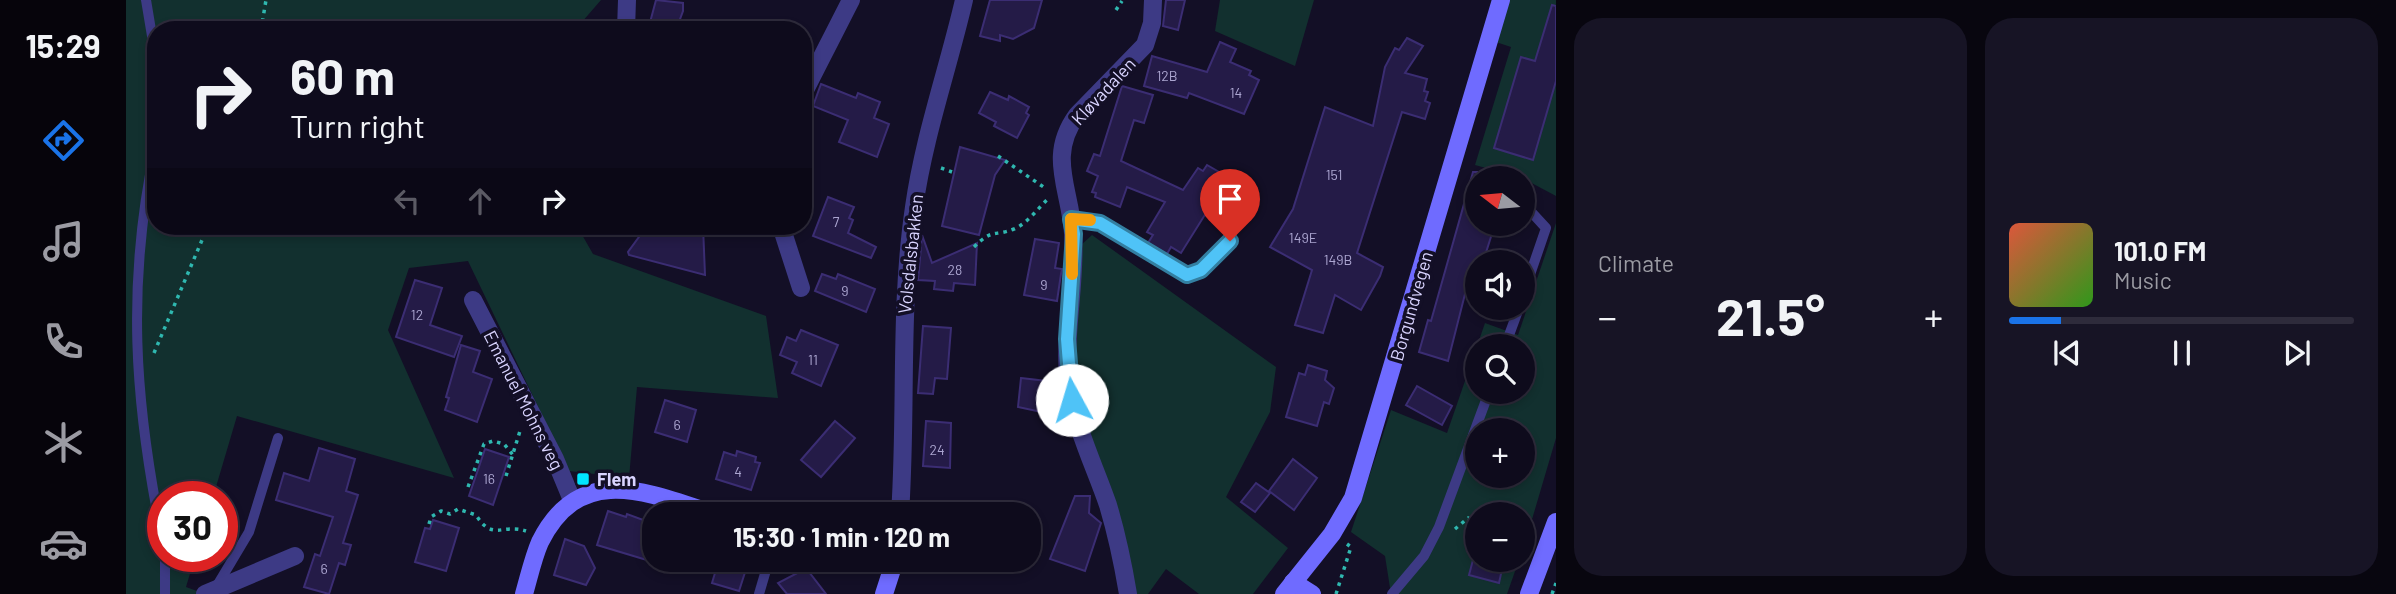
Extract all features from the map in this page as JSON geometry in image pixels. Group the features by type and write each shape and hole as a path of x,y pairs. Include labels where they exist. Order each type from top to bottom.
{"main road":[{"name":"Borgundvegen","path":"1288,588 1332,534 1358,485 1501,0"},
{"path":"524,594 540,543 558,514 572,500 601,489 629,489 673,502"},
{"path":"1529,594 1556,522"},
{"path":"884,594 891,572"},
{"path":"1288,588 1312,594"}],"street":[{"path":"626,21 627,0"},
{"path":"812,76 851,0"},
{"name":"Volsdalsbakken","path":"901,502 903,308 914,209 931,119 964,0"},
{"name":"Kløvadalen","path":"1128,594 1119,543 1072,400 1067,339 1074,234 1061,163 1061,148 1067,128 1145,45 1152,23 1153,0"},
{"path":"784,235 801,288"},
{"name":"Emanuel Mohns veg","path":"473,300 537,423 572,500"},
{"path":"209,592 295,556"}],"lane":[{"path":"146,0 150,21"},
{"path":"147,183 135,261 137,388 153,481"},
{"path":"1535,216 1546,228 1535,260"},
{"path":"1071,219 1100,223 1187,275 1201,270 1230,241"},
{"path":"1392,594 1424,556 1438,527 1484,404"},
{"path":"209,592 249,531 278,438"},
{"path":"165,572 165,594"},
{"path":"759,594 765,572"}],"path":[{"path":"263,21 267,0"},
{"path":"1116,10 1122,1"},
{"path":"974,247 989,233 1023,224 1053,194 998,156"},
{"path":"137,388 204,235"},
{"path":"506,476 521,428 537,423"},
{"path":"468,486 484,444 494,441 503,444 513,455"},
{"path":"429,524 431,517 441,511 450,514 458,509 476,515 484,527 497,532 513,527 531,533"},
{"path":"1336,594 1351,547 1345,542"},
{"path":"1552,594 1556,582"}],"green space":[{"path":"126,0 601,0 583,21 147,21 147,235 582,235 593,254 766,316 778,398 637,387 629,478 569,471 468,261 409,268 388,330 454,478 237,416 218,481 147,481 147,572 190,572 186,587 205,594 126,594"},
{"path":"1220,0 1314,0 1295,66 1215,31"},
{"path":"1508,0 1556,0 1556,196 1535,185 1535,166 1475,165 1511,47 1496,42"},
{"path":"1556,223 1556,438 1535,509 1535,502 1465,502 1465,572 1515,572 1507,594 1391,594 1385,556 1351,532 1391,410 1447,433 1465,381 1465,404 1535,404 1535,334 1518,334 1523,320 1535,320 1535,285"},
{"path":"1092,235 1276,367 1270,412 1226,497 1288,548 1253,594 1199,594 1166,569 1148,594 1136,594 1078,398 1072,339 1080,246"},
{"path":"1485,323 1515,334 1481,334"}],"building":[{"path":"656,0 683,3 679,21 650,21"},
{"path":"990,0 1042,0 1034,28 1013,39 1000,35 1000,41 980,36"},
{"path":"1166,0 1185,0 1178,30 1163,26"},
{"path":"1552,5 1556,6 1556,81 1533,160 1494,148 1521,57 1535,61"},
{"path":"1407,38 1423,46 1405,73 1427,79 1424,91 1428,92 1425,101 1430,103 1425,119 1402,112 1357,253 1383,267 1380,276 1361,310 1335,295 1323,333 1295,325 1312,270 1270,247 1293,209 1325,107 1373,126 1385,67 1395,48 1399,50"},
{"path":"1220,42 1236,49 1230,62 1251,71 1249,75 1259,80 1244,114 1189,93 1187,98 1144,86 1152,56 1207,72"},
{"path":"821,84 856,98 858,93 880,102 874,118 889,124 877,157 839,142 848,120 813,106"},
{"path":"1122,86 1153,95 1144,123 1134,120 1121,161 1183,190 1198,168 1203,171 1207,165 1240,184 1238,186 1259,200 1243,226 1230,217 1227,222 1223,219 1221,222 1206,213 1181,253 1171,247 1167,254 1148,243 1153,235 1147,232 1165,202 1127,187 1120,207 1095,197 1096,193 1092,192 1098,176 1087,171 1094,154 1100,156"},
{"path":"990,92 1008,100 1009,96 1029,107 1026,113 1029,115 1017,138 994,126 996,122 979,113"},
{"path":"960,147 1005,160 995,175 979,235 942,226"},
{"path":"828,197 854,207 849,218 853,220 848,233 876,247 871,258 813,236"},
{"path":"1465,200 1465,236 1491,236 1487,250 1465,250 1465,294 1448,361 1419,352 1428,320 1431,321"},
{"path":"640,235 703,235 705,275 629,255 628,252"},
{"path":"922,235 932,263 977,243 975,285 954,283 953,291 934,289 935,281 918,280"},
{"path":"1035,239 1059,243 1055,268 1062,269 1057,301 1024,295"},
{"path":"822,274 836,279 838,274 875,289 866,312 815,291"},
{"path":"415,280 442,288 430,325 462,336 454,357 396,337"},
{"path":"923,326 951,328 947,379 935,378 933,394 918,393"},
{"path":"801,330 838,345 821,386 792,373 797,362 780,355 787,337 796,341"},
{"path":"461,345 480,351 473,372 492,379 477,422 445,410 449,398 446,397"},
{"path":"1308,365 1327,371 1325,380 1334,388 1329,404 1324,402 1317,426 1286,417 1299,373 1305,375"},
{"path":"1021,378 1055,382 1051,414 1018,407"},
{"path":"1417,386 1452,406 1442,425 1406,405"},
{"path":"665,400 696,410 687,442 655,432"},
{"path":"835,421 855,438 821,477 801,460"},
{"path":"926,421 951,423 950,468 923,466"},
{"path":"319,448 355,459 346,491 358,495 343,543 351,545 345,565 339,563 329,594 304,587 315,554 320,556 333,517 276,500 284,473 309,481"},
{"path":"485,449 509,457 493,505 469,496"},
{"path":"737,451 756,457 755,462 760,463 751,490 716,479 724,452 736,456"},
{"path":"1293,459 1317,478 1294,510 1269,491"},
{"path":"1256,483 1270,493 1255,512 1241,502"},
{"path":"1075,496 1090,496 1089,513 1101,523 1085,571 1050,559"},
{"path":"608,511 642,520 642,559 597,545"},
{"path":"433,520 459,528 446,571 415,562 425,528 430,529"},
{"path":"565,539 584,546 595,568 586,585 554,575"},
{"path":"712,572 745,572 739,591 712,583 715,573"},
{"path":"799,572 809,572 826,594 787,594 778,583"},
{"path":"1470,572 1501,572 1499,583 1469,575"}],"slow traffic":[{"path":"1072,274 1074,234 1071,219 1090,220"}],"place":[{"name":"Flem","path":"583,479"}],"route":[{"path":"1072,400 1067,339 1074,234 1071,219 1100,223 1187,275 1201,270 1230,241"}]}
